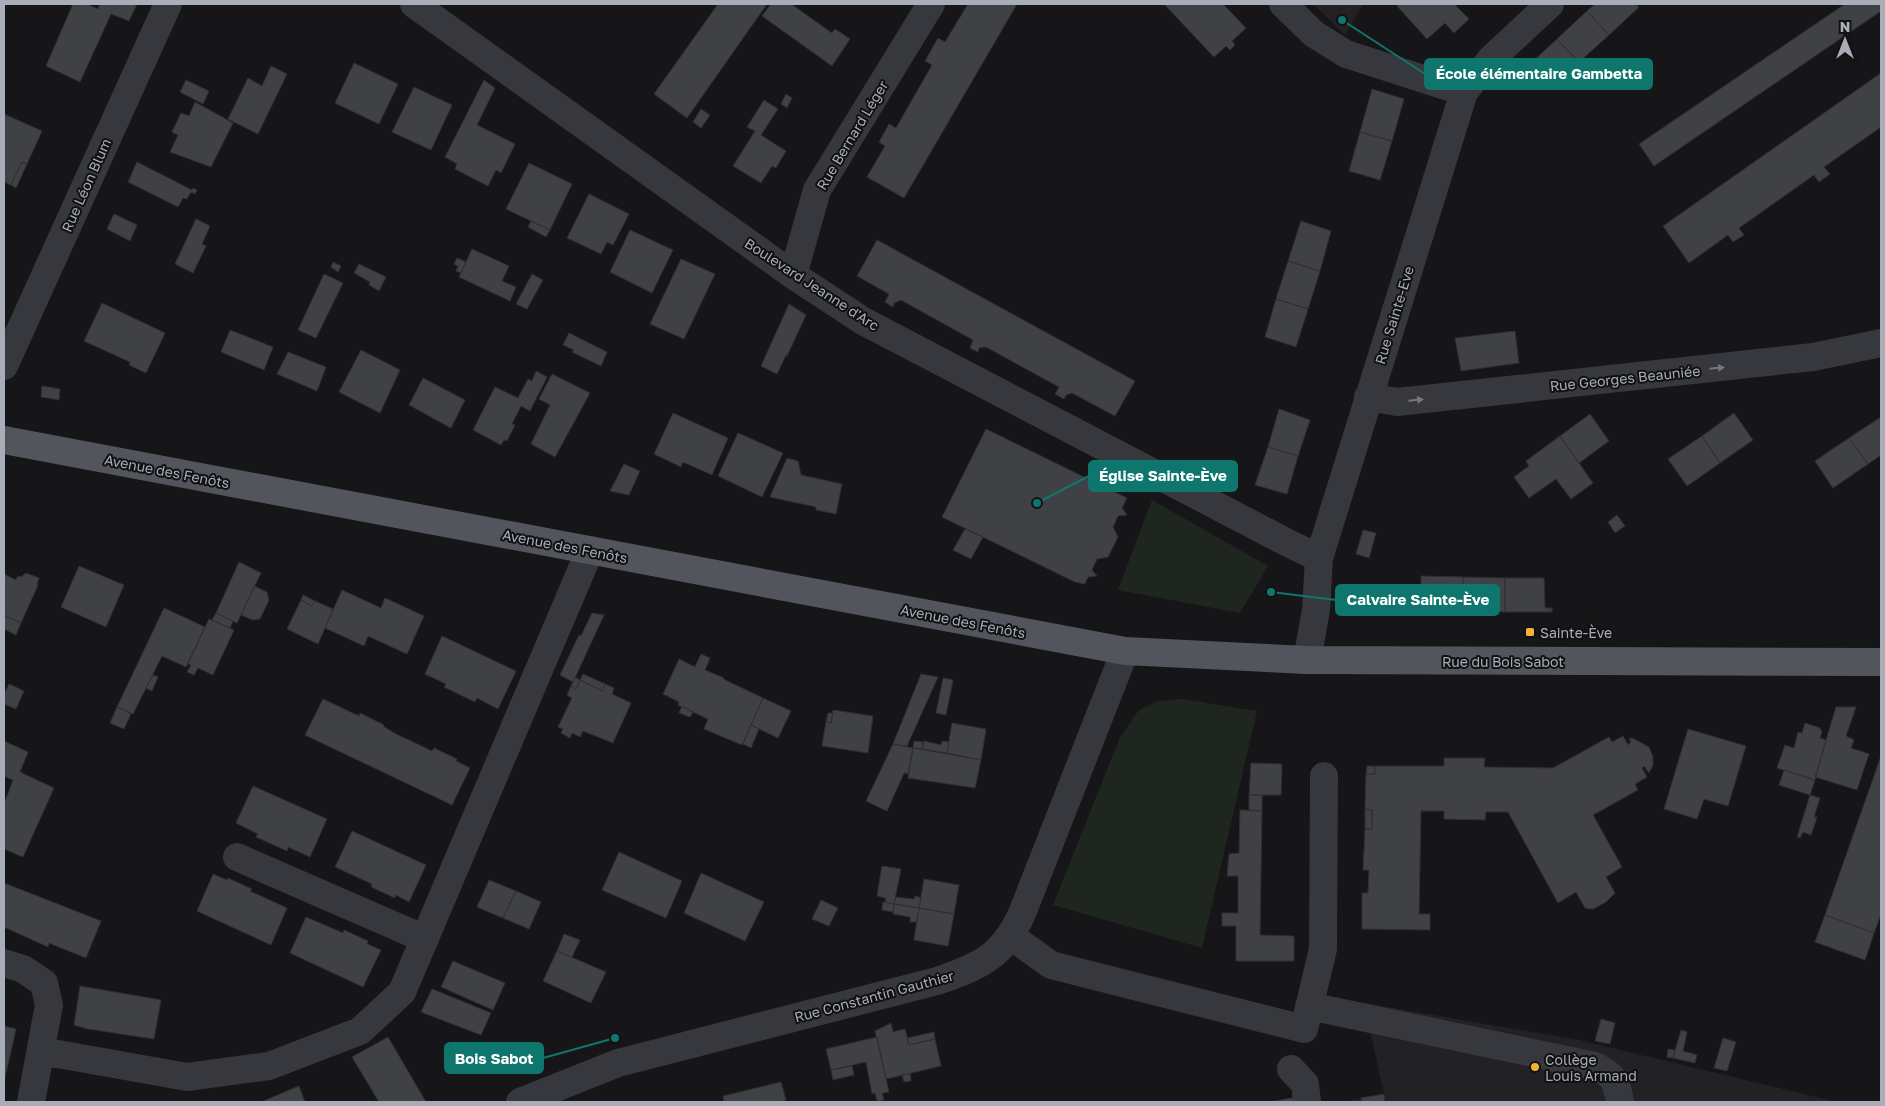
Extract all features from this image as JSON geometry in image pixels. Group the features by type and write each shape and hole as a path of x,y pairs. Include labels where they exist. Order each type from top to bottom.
{"main road":[{"name":"Avenue des Fenôts","path":"4,440 1125,651"},
{"name":"Rue du Bois Sabot","path":"1125,651 1307,660 1881,662"}],"street":[{"name":"Rue Léon Blum","path":"4,366 168,4"},
{"name":"Boulevard Jeanne d'Arc","path":"414,4 793,275 863,321 1319,558"},
{"name":"Rue Bernard Léger","path":"793,275 817,190 931,4"},
{"path":"1283,4 1314,34 1346,54 1464,92"},
{"name":"Rue Sainte-Eve","path":"1307,660 1316,610 1319,558 1464,92 1491,59 1550,4"},
{"name":"Rue Georges Beauniée","path":"1368,397 1397,402 1813,357 1881,343"},
{"path":"41,1051 187,1077 269,1066 360,1031 402,992 590,550"},
{"name":"Rue Constantin Gauthier","path":"520,1102 618,1064 937,982 980,964 1001,948 1017,925 1125,651"},
{"path":"1011,936 1052,965 1304,1029 1323,949 1324,776"},
{"path":"237,857 424,939"},
{"path":"4,963 23,969 44,983 50,1005 31,1102"},
{"path":"1309,1006 1595,1066 1609,1073 1616,1082 1620,1102"},
{"path":"1291,1069 1305,1084 1307,1102"}],"shaded area":[{"path":"1313,4 1363,4 1345,35"},
{"path":"1152,500 1268,566 1240,613 1118,590"},
{"path":"1183,699 1257,711 1202,948 1053,905 1120,737 1139,710 1158,701"},
{"name":"Collège Louis Armand","path":"1364,1003 1579,1040 1837,1102 1340,1102 1384,1094"}],"building":[{"path":"73,4 86,4 98,9 100,4 137,4 129,21 111,14 80,82 46,66"},
{"path":"718,4 767,4 687,118 654,94"},
{"path":"771,4 791,4 832,33 835,29 850,39 832,66 762,16"},
{"path":"968,4 1017,4 904,198 867,177 885,146 879,142 889,124 896,128 932,65 925,61 938,38 945,42"},
{"path":"1164,4 1223,4 1246,28 1232,41 1235,45 1230,50 1226,46 1214,57"},
{"path":"1400,4 1454,4 1469,19 1454,33 1445,23 1427,39 1397,6"},
{"path":"1595,4 1635,4 1639,7 1609,35 1587,11"},
{"path":"1845,4 1881,4 1881,11 1654,166 1639,144"},
{"path":"1587,11 1609,35 1579,62 1557,39"},
{"path":"1557,39 1579,62 1550,89 1528,66"},
{"path":"354,63 398,84 379,124 335,103"},
{"path":"271,66 287,74 258,134 228,119 248,78 262,86"},
{"path":"1881,73 1881,127 1824,167 1830,174 1819,182 1814,175 1739,228 1744,235 1733,242 1728,235 1689,263 1663,226"},
{"path":"186,80 209,91 203,104 180,92"},
{"path":"484,80 495,88 477,125 515,144 501,173 496,170 488,186 455,169 457,164 445,157"},
{"path":"414,87 452,105 431,150 392,132"},
{"path":"1372,89 1404,99 1392,141 1360,132"},
{"path":"786,94 792,98 787,108 781,104"},
{"path":"764,100 778,109 761,135 786,151 776,168 772,166 761,183 733,166 755,131 747,127"},
{"path":"195,102 233,123 211,167 170,152 178,135 172,132 181,113 189,116"},
{"path":"701,109 710,115 701,128 693,122"},
{"path":"4,114 42,131 27,164 22,162 11,185 4,182"},
{"path":"1360,132 1392,141 1380,180 1349,171"},
{"path":"22,162 27,164 16,188 11,185"},
{"path":"137,162 192,190 193,188 197,190 195,194 191,192 187,199 183,198 178,207 128,182"},
{"path":"529,163 572,184 550,230 506,209"},
{"path":"589,194 629,214 613,245 607,242 601,254 567,238"},
{"path":"114,214 137,225 130,241 107,229"},
{"path":"196,219 210,226 202,244 206,246 193,273 175,264"},
{"path":"531,221 550,230 546,237 528,227"},
{"path":"1301,221 1331,231 1320,271 1288,261"},
{"path":"630,230 673,250 652,293 610,272"},
{"path":"877,240 1135,381 1115,416 1072,393 1066,395 1064,399 1055,394 1059,387 986,347 979,348 978,352 970,348 973,340 901,300 894,303 893,307 885,302 889,294 857,276"},
{"path":"472,249 509,266 502,281 516,287 510,301 459,277"},
{"path":"457,258 466,262 461,273 456,271 458,266 454,264"},
{"path":"681,259 715,274 684,339 650,324"},
{"path":"1288,261 1320,271 1308,309 1276,299"},
{"path":"333,262 341,266 338,272 331,267"},
{"path":"359,264 386,277 379,291 369,285 370,282 354,273"},
{"path":"324,274 343,283 316,338 298,330"},
{"path":"532,274 543,280 527,309 516,304"},
{"path":"1276,299 1308,309 1296,347 1265,337"},
{"path":"102,303 165,333 146,373 129,365 130,362 84,341"},
{"path":"789,304 806,315 777,374 761,366"},
{"path":"230,330 273,347 264,370 221,352"},
{"path":"1515,331 1519,363 1461,371 1455,338"},
{"path":"569,333 607,352 601,366 572,352 574,350 563,345"},
{"path":"361,350 400,370 380,413 339,392"},
{"path":"288,352 326,367 317,391 277,374"},
{"path":"536,371 547,377 530,411 521,406 512,424 515,425 507,441 504,440 501,445 473,430 495,387 518,398 528,379 532,381"},
{"path":"552,374 590,393 555,457 531,444 550,405 539,399"},
{"path":"423,378 465,400 451,428 409,405"},
{"path":"42,386 60,389 59,400 41,397"},
{"path":"1279,409 1310,420 1298,456 1268,447"},
{"path":"673,413 728,438 712,475 683,462 681,467 654,454"},
{"path":"1734,413 1753,440 1720,463 1702,436"},
{"path":"1590,414 1609,441 1579,463 1560,436"},
{"path":"1881,417 1881,455 1868,464 1849,438"},
{"path":"986,429 1127,498 1122,508 1127,515 1118,516 1113,527 1118,537 1108,557 1097,559 1092,570 1097,576 1088,577 1085,584 1075,582 942,517"},
{"path":"738,433 783,453 762,497 718,476"},
{"path":"1560,436 1593,483 1571,499 1556,479 1529,498 1514,477 1529,466 1526,461"},
{"path":"1702,436 1720,463 1687,486 1668,459"},
{"path":"1849,438 1868,464 1833,488 1815,461"},
{"path":"1268,447 1298,456 1287,494 1255,485"},
{"path":"787,458 798,461 801,475 842,484 836,514 816,510 816,507 770,497"},
{"path":"624,464 640,471 629,495 610,491"},
{"path":"1617,515 1625,526 1615,533 1608,522"},
{"path":"965,529 983,537 971,559 953,550"},
{"path":"1363,530 1376,533 1369,558 1356,554"},
{"path":"239,562 261,573 237,623 216,613"},
{"path":"79,566 124,585 106,627 61,607"},
{"path":"26,573 39,578 38,585 21,623 4,615 4,574 16,580 18,576 21,577"},
{"path":"1421,576 1463,577 1462,610 1411,610 1411,606 1421,606"},
{"path":"1463,577 1505,578 1505,612 1462,610"},
{"path":"1505,578 1544,578 1545,608 1552,608 1552,612 1505,612"},
{"path":"254,586 267,592 269,600 260,619 253,620 241,615"},
{"path":"342,590 381,608 385,598 424,616 407,654 368,636 364,646 325,628"},
{"path":"303,595 315,601 312,606 301,600"},
{"path":"301,600 312,606 315,601 333,609 318,644 287,629"},
{"path":"164,608 205,627 186,667 162,656 133,714 117,707"},
{"path":"216,613 233,621 230,628 212,620"},
{"path":"592,613 604,615 573,682 560,675"},
{"path":"4,615 21,623 16,635 4,629"},
{"path":"209,619 234,630 213,675 198,668 194,675 187,672 191,665 188,664"},
{"path":"442,636 516,671 498,709 477,698 475,702 444,687 446,684 425,674"},
{"path":"701,654 710,658 705,670 763,698 742,745 704,729 708,719 678,705 679,702 663,694 679,659 695,667"},
{"path":"583,674 605,684 602,691 580,680"},
{"path":"921,674 938,677 907,746 893,744"},
{"path":"153,675 158,677 152,691 146,688"},
{"path":"575,677 580,680 576,689 571,686"},
{"path":"943,678 953,680 946,715 936,713"},
{"path":"580,680 602,691 605,684 614,688 612,694 631,703 613,743 583,731 580,737 572,733 570,738 561,733 563,729 558,727 572,698 567,695 571,686 576,689"},
{"path":"9,684 24,691 16,709 4,704 4,695"},
{"path":"763,698 791,711 778,738 751,725"},
{"path":"323,699 359,716 360,713 384,725 396,734 432,751 434,748 457,759 456,761 470,768 452,805 305,735"},
{"path":"682,706 693,712 690,717 679,713"},
{"path":"117,707 131,714 124,729 110,723"},
{"path":"1836,707 1856,707 1846,736 1854,740 1851,748 1869,754 1857,790 1815,777"},
{"path":"833,710 873,716 868,753 822,746 826,722 831,723"},
{"path":"828,713 833,713 831,723 826,722"},
{"path":"952,723 986,729 981,760 947,753"},
{"path":"1805,723 1820,728 1822,732 1820,738 1826,740 1815,780 1777,768 1785,745 1794,748 1798,732 1802,733"},
{"path":"751,725 759,729 751,748 743,744"},
{"path":"1688,729 1746,746 1728,806 1704,799 1697,819 1664,809"},
{"path":"1623,736 1628,745 1631,742 1629,738 1649,747 1653,757 1653,765 1649,773 1644,766 1642,768 1647,777 1635,784 1638,790 1593,815 1622,867 1606,877 1615,893 1606,902 1593,909 1585,908 1576,892 1558,903 1508,812 1486,812 1485,820 1444,819 1444,811 1421,811 1419,914 1430,914 1430,930 1362,929 1362,893 1368,893 1369,870 1363,870 1365,829 1372,829 1372,810 1365,809 1366,774 1375,774 1375,766 1444,766 1444,758 1485,758 1484,767 1553,768 1609,737 1612,742"},
{"path":"4,741 28,752 20,772 54,788 23,857 4,849 4,804 13,780 4,776"},
{"path":"914,741 923,742 922,749 913,748"},
{"path":"924,741 941,745 942,741 949,742 947,753 922,749"},
{"path":"893,744 913,748 908,774 904,773 887,811 866,801"},
{"path":"913,748 981,760 975,788 908,778"},
{"path":"1881,756 1881,914 1874,933 1825,915"},
{"path":"1251,763 1282,764 1281,795 1249,795"},
{"path":"1367,766 1375,766 1375,774 1366,774"},
{"path":"1784,770 1815,780 1810,795 1779,785"},
{"path":"253,786 327,819 310,857 288,847 287,851 256,837 258,834 236,823"},
{"path":"1249,795 1262,795 1262,811 1249,810"},
{"path":"1810,795 1820,798 1814,817 1817,817 1811,835 1803,832 1800,838 1797,837"},
{"path":"1365,809 1372,810 1372,829 1365,829"},
{"path":"1240,810 1262,811 1260,935 1294,936 1294,961 1236,961 1236,926 1222,926 1222,913 1238,913 1238,876 1227,876 1229,854 1239,853"},
{"path":"352,831 426,865 409,902 396,895 395,898 371,887 372,884 335,867"},
{"path":"619,852 682,881 666,918 602,890"},
{"path":"882,866 901,869 894,904 885,902 886,898 877,896"},
{"path":"701,873 764,902 745,941 684,913"},
{"path":"213,874 227,880 228,878 252,889 250,891 287,908 271,945 197,911"},
{"path":"924,879 959,885 954,914 919,908"},
{"path":"489,880 516,891 503,918 477,907"},
{"path":"4,883 101,921 86,958 49,943 48,947 4,927"},
{"path":"516,891 541,902 529,929 503,918"},
{"path":"915,896 921,898 919,908 894,904 896,897 914,899"},
{"path":"821,900 838,908 829,926 812,919"},
{"path":"883,902 894,904 893,912 882,910"},
{"path":"894,904 919,908 917,922 910,922 910,917 893,914"},
{"path":"919,908 954,914 948,946 914,940"},
{"path":"1825,915 1874,933 1865,960 1815,942"},
{"path":"306,917 343,933 344,930 368,941 367,944 381,950 363,987 290,953"},
{"path":"564,934 580,940 572,957 557,951"},
{"path":"557,951 606,972 591,1003 543,981"},
{"path":"453,961 505,983 493,1010 441,987"},
{"path":"80,986 161,1000 154,1039 88,1029 74,1025"},
{"path":"432,989 491,1013 481,1035 421,1012"},
{"path":"1601,1019 1615,1023 1610,1044 1595,1041"},
{"path":"891,1023 893,1032 905,1029 909,1045 935,1039 941,1066 886,1079 875,1031"},
{"path":"4,1026 16,1029 4,1082"},
{"path":"1681,1030 1687,1032 1683,1051 1697,1055 1695,1063 1673,1058"},
{"path":"934,1032 935,1039 909,1045 907,1038"},
{"path":"388,1037 426,1102 379,1102 352,1057"},
{"path":"877,1037 889,1092 882,1093 884,1100 877,1101 875,1093 872,1094 866,1062 831,1070 826,1049"},
{"path":"1723,1038 1736,1042 1727,1071 1714,1068"},
{"path":"1668,1049 1675,1050 1673,1058 1667,1057"},
{"path":"852,1066 854,1075 833,1080 831,1070"},
{"path":"910,1073 911,1081 904,1082 902,1075"},
{"path":"781,1082 786,1100 780,1102 724,1102 723,1096"},
{"path":"299,1086 305,1102 261,1102"},
{"path":"1384,1094 1385,1102 1362,1102 1361,1098"},
{"path":"1297,1097 1298,1102 1270,1102"}],"place":[{"name":"École élémentaire Gambetta","path":"1342,20"},
{"name":"Église Sainte-Ève","path":"1037,503"},
{"name":"Calvaire Sainte-Ève","path":"1271,592"},
{"name":"Sainte-Ève","path":"1530,632"},
{"name":"Bois Sabot","path":"615,1038"},
{"name":"Collège Louis Armand","path":"1535,1067"}]}
